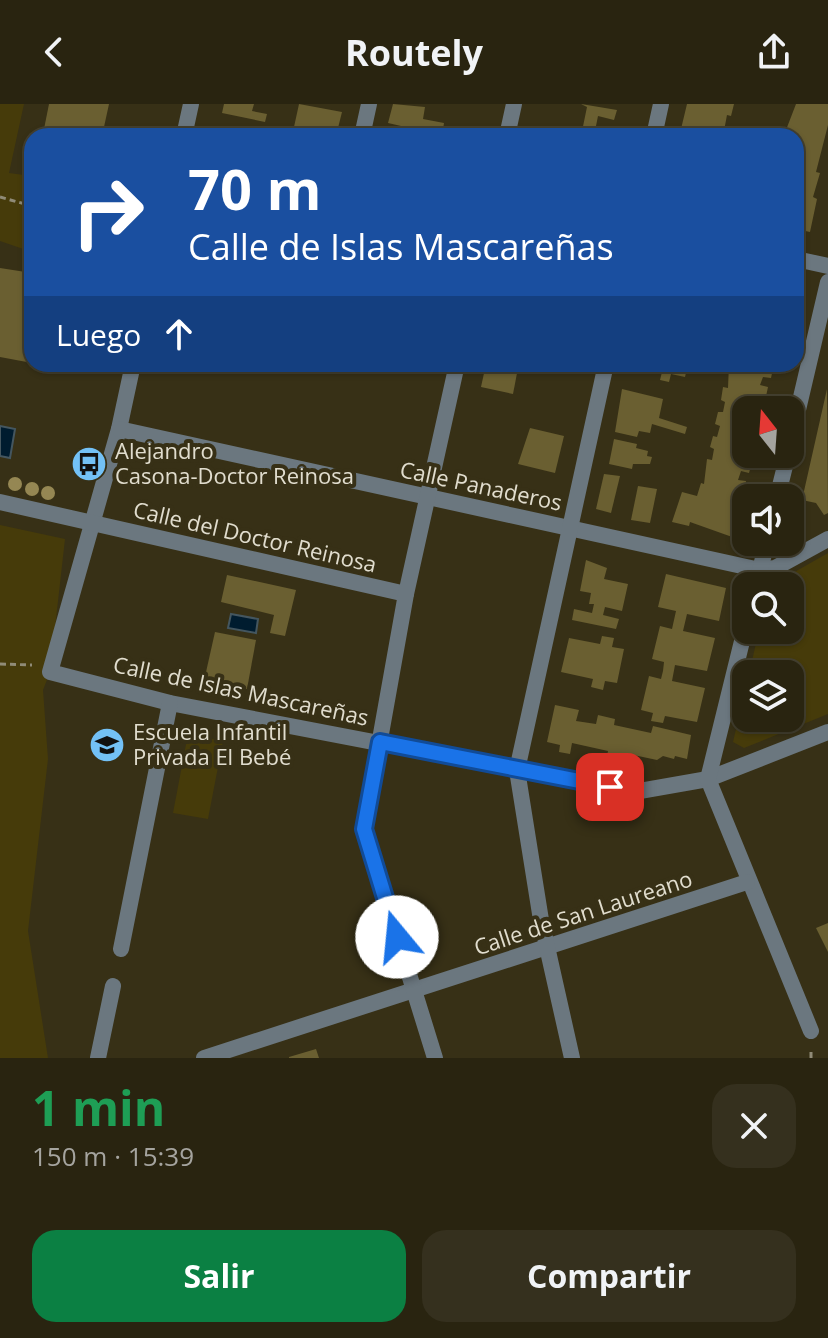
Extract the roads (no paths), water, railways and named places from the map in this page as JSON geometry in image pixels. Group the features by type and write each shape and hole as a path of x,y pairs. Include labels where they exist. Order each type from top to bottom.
{"street":[{"path":"186,128 191,104"},
{"path":"364,128 369,104"},
{"path":"509,128 514,104"},
{"path":"656,128 661,104"},
{"path":"804,261 828,266"},
{"path":"801,396 828,282"},
{"path":"92,522 119,429 131,372"},
{"path":"435,1058 364,829 406,594 455,372"},
{"path":"572,1058 548,949 517,770 604,372"},
{"name":"Calle Panaderos","path":"119,429 572,528 736,572"},
{"name":"Calle del Doctor Reinosa","path":"0,502 406,594"},
{"name":"Calle de Islas Mascareñas","path":"92,522 50,672 170,703 634,792 708,779 828,732"},
{"path":"768,572 828,539"},
{"path":"741,644 708,779 747,882 811,1031"},
{"path":"121,949 170,703"},
{"name":"Calle de San Laureano","path":"204,1058 747,882"},
{"path":"98,1058 113,986"}],"water":[{"path":"0,426 15,429 10,458 0,456"},
{"path":"231,614 258,619 256,633 228,628"}],"place":[{"name":"Alejandro Casona-Doctor Reinosa","path":"89,464"},
{"name":"Escuela Infantil Privada El Bebé","path":"107,745"}]}
